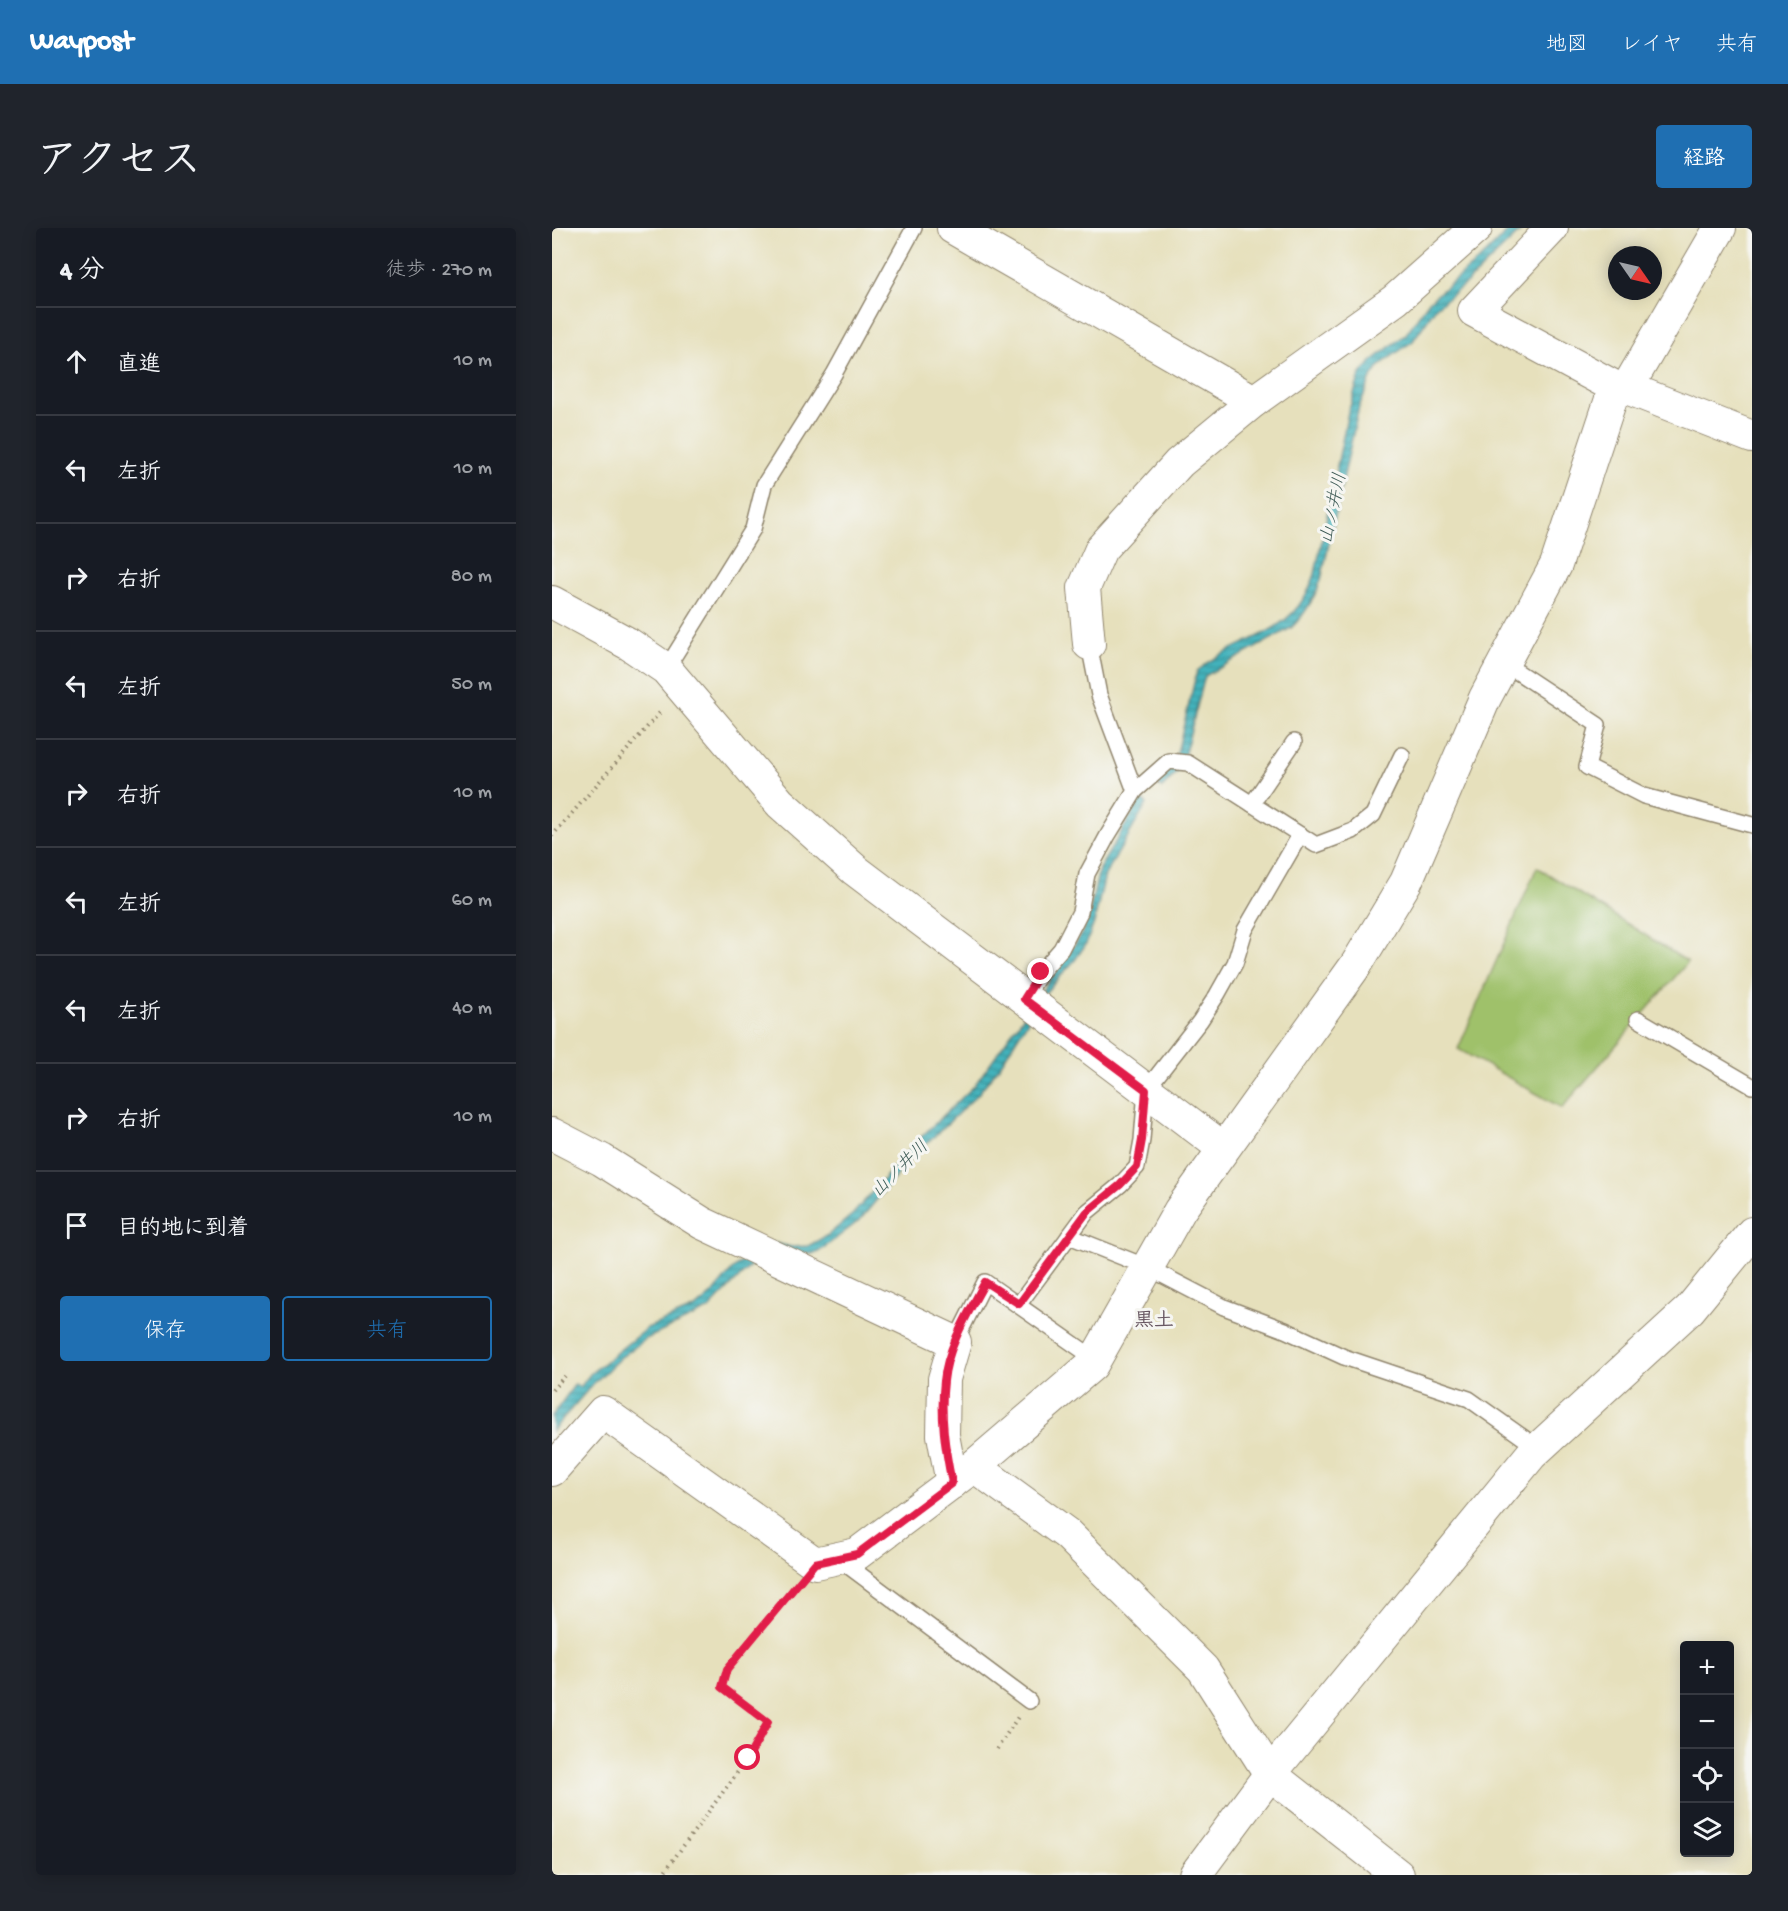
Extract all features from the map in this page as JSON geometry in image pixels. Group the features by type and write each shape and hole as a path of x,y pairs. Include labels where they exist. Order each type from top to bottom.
{"street":[{"path":"953,228 1254,401"},
{"path":"1089,644 1084,588 1101,549 1179,463 1254,401 1395,300 1476,228"},
{"path":"1552,228 1474,311 1621,388 1752,437"},
{"path":"552,1470 603,1412 825,1560 857,1554 963,1474 1092,1365 1180,1210 1356,965 1407,882 1485,698 1556,565 1621,388 1720,228"},
{"path":"552,602 629,644 674,678 780,803 855,870 1223,1148"},
{"path":"552,1134 602,1160 702,1222 955,1342 944,1379 943,1435 963,1474 1067,1534 1203,1668 1270,1774 1398,1875"},
{"path":"1195,1875 1270,1774 1538,1448 1690,1309 1752,1233"}],"lane":[{"path":"674,678 753,529 764,485 834,374 914,228"},
{"path":"1089,644 1099,695 1135,790"},
{"path":"1504,663 1598,725 1587,767 1644,796 1752,825"},
{"path":"1252,804 1294,742"},
{"path":"1024,999 1041,972 1061,949 1080,912 1087,874 1135,790 1169,761 1188,763 1316,845 1353,831 1373,814 1402,755"},
{"path":"1019,1304 1087,1212 1120,1185 1137,1167 1142,1140 1146,1090 1217,995 1234,963 1245,930 1300,835"},
{"path":"1638,1019 1752,1086"},
{"path":"1069,1236 1147,1267 1224,1307 1285,1330 1344,1357 1469,1399 1538,1448"},
{"path":"955,1342 985,1282 1095,1359"},
{"path":"825,1560 1029,1701"}],"path":[{"path":"552,836 674,678"},
{"path":"552,1390 564,1376"},
{"path":"662,1875 748,1758 768,1722 722,1687 727,1669 825,1560"},
{"path":"997,1749 1029,1701"}],"green space":[{"path":"1537,867 1688,962 1562,1108 1458,1049"}],"water":[{"name":"山ノ井川","path":"1511,228 1524,228 1468,282 1436,307 1413,341 1383,363 1372,376 1359,407 1321,580 1312,600 1291,628 1205,676 1181,768 1162,788 1154,783 1174,765 1197,671 1214,659 1280,624 1294,612 1306,596 1315,574 1348,412 1360,375 1372,361 1406,334 1429,301 1480,259"},
{"name":"山ノ井川","path":"1141,799 1147,804 1105,875 1094,923 1086,944 1046,992 999,1067 978,1094 908,1162 860,1220 817,1253 755,1261 708,1310 646,1339 620,1358 593,1384 552,1431 552,1416 575,1384 580,1387 591,1373 647,1328 695,1308 750,1255 775,1243 792,1247 808,1246 828,1235 853,1214 917,1141 974,1086 1080,937 1089,915 1099,869"}],"district":[{"name":"黒土","path":"1154,1319"}],"route":[{"path":"748,1758 768,1722 722,1687 727,1669 815,1563 857,1554 952,1483 943,1435 944,1379 955,1342 985,1282 1019,1304 1087,1212 1120,1185 1137,1167 1142,1140 1146,1090 1024,999 1041,972"}]}
